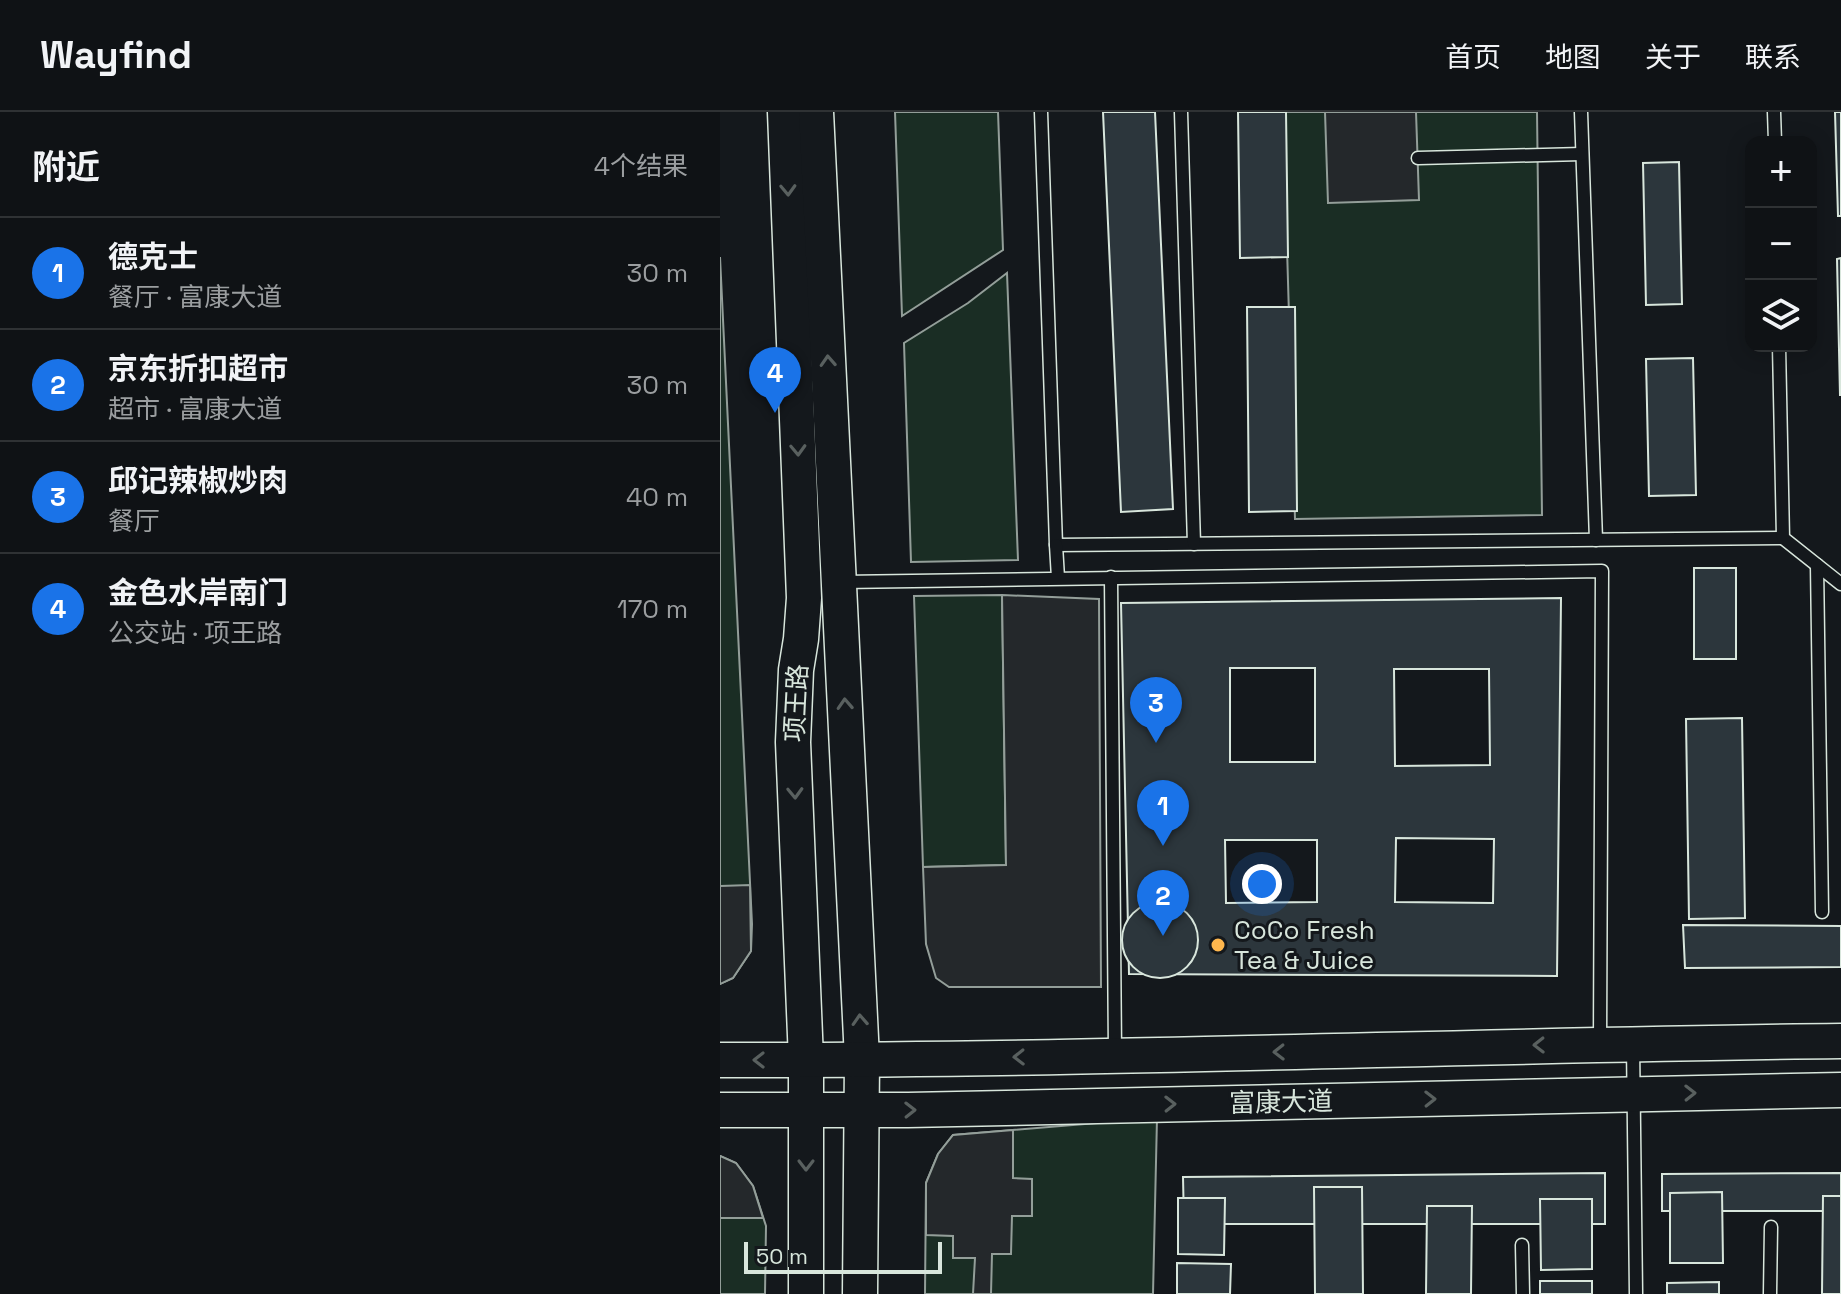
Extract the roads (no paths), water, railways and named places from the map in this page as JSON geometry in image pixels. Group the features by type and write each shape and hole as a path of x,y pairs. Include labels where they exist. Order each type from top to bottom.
{"main road":[{"name":"项王路","path":"785,112 804,598 796,670 793,742 806,1060 806,1294"},
{"name":"项王路","path":"816,112 862,1059 860,1294"},
{"name":"富康大道","path":"720,1060 1115,1056 1841,1041"},
{"name":"富康大道","path":"720,1110 863,1110 1841,1090"}],"lane":[{"path":"1041,112 1058,578"},
{"path":"1181,112 1194,544"},
{"path":"1581,112 1596,540"},
{"path":"1774,112 1775,136"},
{"path":"1418,158 1582,154"},
{"path":"1779,352 1783,538"},
{"path":"1056,545 1783,538 1841,584"},
{"path":"1817,565 1822,912"},
{"path":"839,582 1602,571 1617,1044 1634,1095 1636,1294"},
{"path":"1111,577 1115,1056"},
{"path":"1770,1294 1771,1227"},
{"path":"1522,1245 1523,1294"}],"place":[{"name":"金色水岸南门","path":"775,413"},
{"name":"邱记辣椒炒肉","path":"1156,743"},
{"name":"德克士","path":"1163,846"},
{"name":"京东折扣超市","path":"1163,936"},
{"name":"CoCo Fresh Tea & Juice","path":"1218,945"}]}
